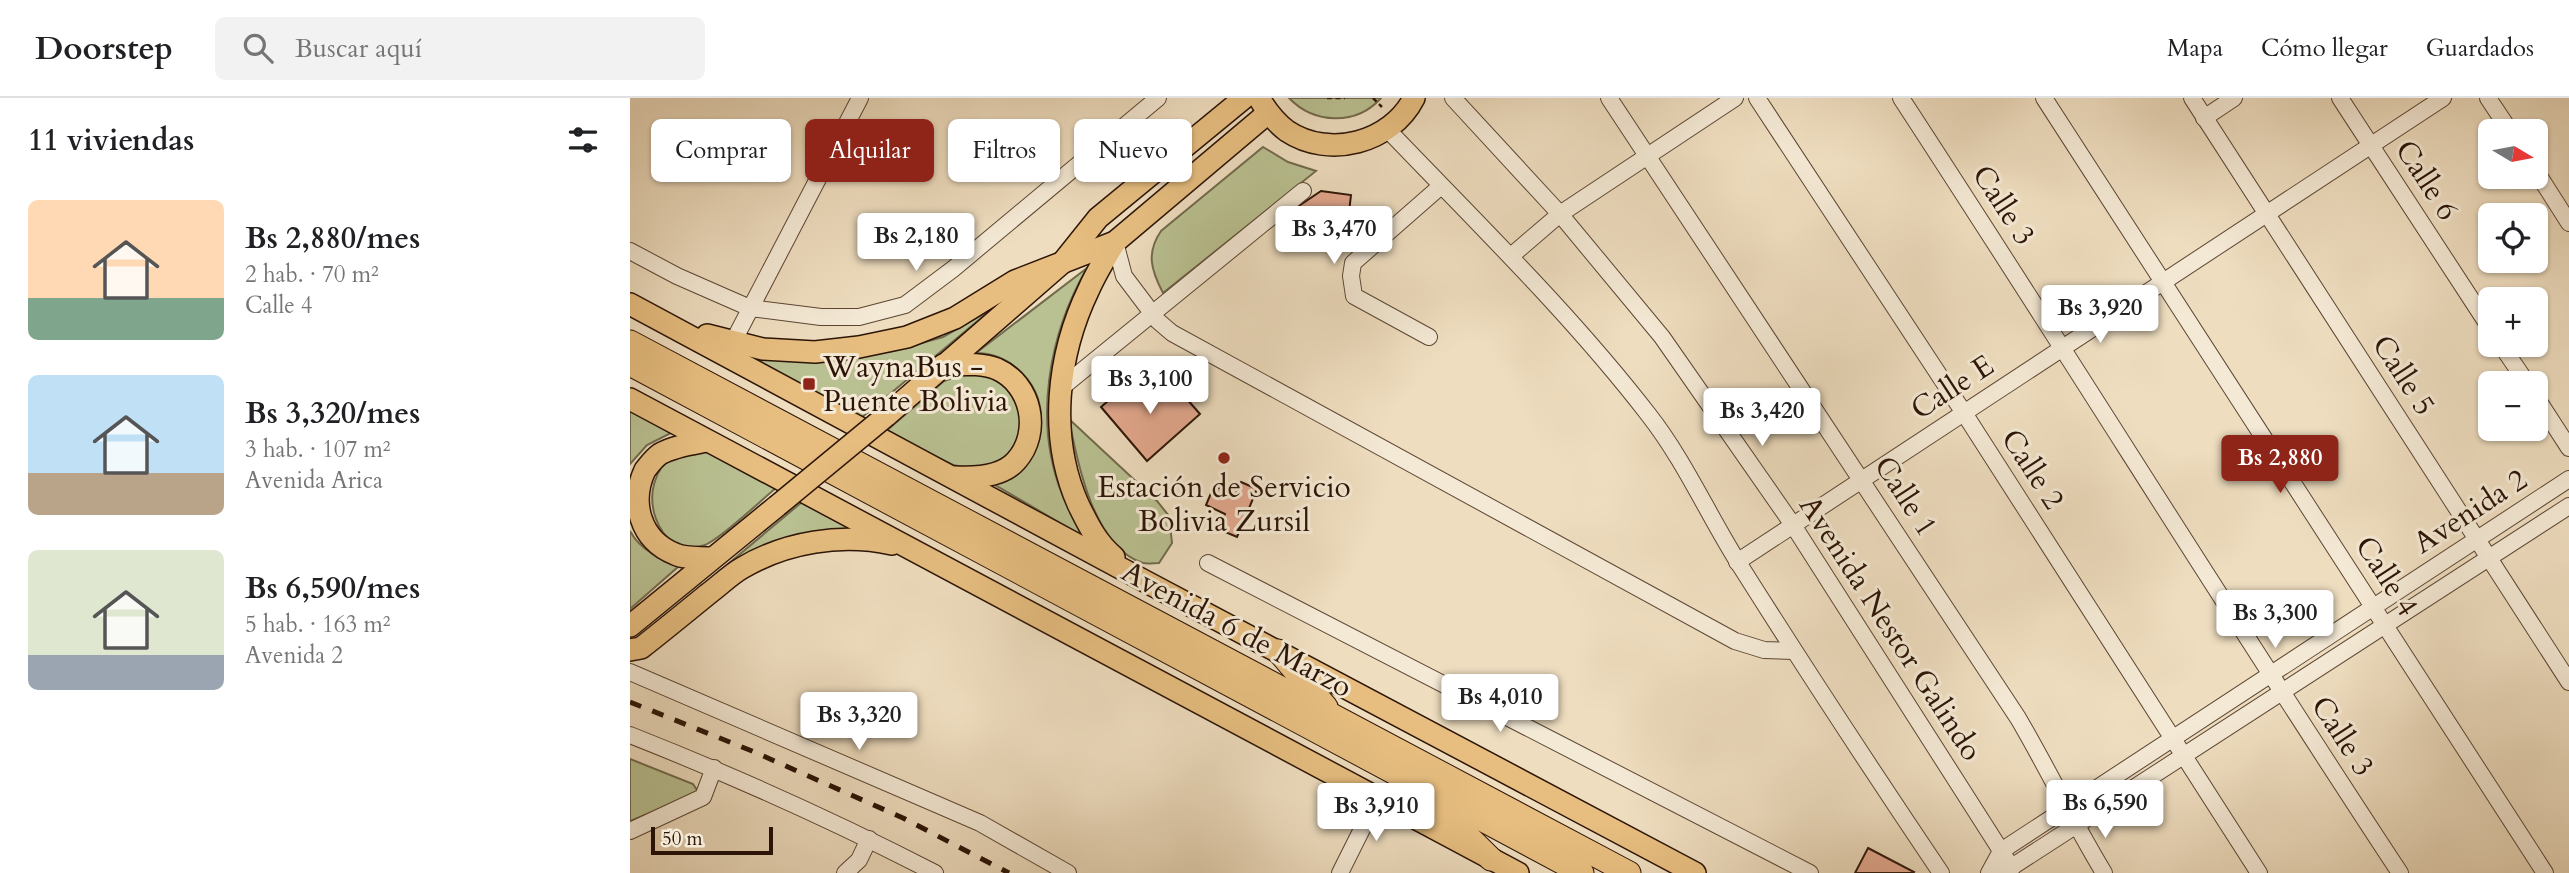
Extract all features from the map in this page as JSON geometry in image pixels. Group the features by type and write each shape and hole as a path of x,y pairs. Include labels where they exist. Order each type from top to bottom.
{"highway":[{"name":"Avenida 6 de Marzo","path":"630,342 1629,873"},
{"name":"Avenida 6 de Marzo","path":"630,365 1582,873"},
{"path":"1278,651 1335,717"},
{"path":"1413,783 1492,859"}],"main road":[{"path":"630,626 886,416 1062,263 1098,218 1244,98"},
{"path":"1137,577 1092,534 1073,492 1063,459 1059,423 1063,365 1072,331 1089,289 1115,242 1263,106 1287,131 1311,142 1338,145 1363,141 1387,129 1410,106 1414,98"},
{"path":"662,320 763,349 815,352 859,347 907,337 955,318 1015,281 1115,242"},
{"name":"Avenida 6 de Marzo","path":"630,304 1695,873"},
{"path":"943,365 972,364 996,369 1018,383 1028,404 1031,423 1026,444 1016,462 1000,471 977,478 951,477"},
{"path":"630,399 1518,873"},
{"path":"707,441 679,446 652,461 637,483 635,502 640,523 654,542 677,555 712,558"},
{"path":"630,650 642,648 740,569 790,547 855,539 911,548"}],"street":[{"path":"733,342 860,98"},
{"path":"630,251 750,309 821,317 859,317 905,305 953,269 1158,98"},
{"name":"Avenida Nestor Galindo","path":"1453,98 1560,214 1662,337 1793,525 2001,851 2007,871"},
{"name":"Calle 1","path":"1609,98 2018,718 2048,769 2075,826 2104,873"},
{"path":"1511,256 1560,214 1735,98"},
{"name":"Calle 2","path":"1757,98 1964,413 2259,873"},
{"name":"Calle 3","path":"1901,98 2064,348 2269,676 2400,873"},
{"name":"Calle 4","path":"2045,98 2545,873"},
{"name":"Calle 5","path":"2192,98 2569,682"},
{"path":"2204,118 2234,98"},
{"name":"Calle 6","path":"2340,98 2478,310"},
{"name":"Calle E","path":"1737,562 2443,98"},
{"path":"2488,98 2502,119"},
{"path":"1387,129 1511,256 1649,415 1693,484 1737,562 1941,873"},
{"path":"1429,337 1354,296 1351,276 1353,263 1441,186"},
{"path":"2547,189 2569,223"},
{"path":"1061,388 1303,191"},
{"path":"1115,242 1124,276 1152,313 1172,333 1735,641 1764,650 1794,651"},
{"path":"2548,416 2569,448"},
{"name":"Avenida 2","path":"1989,873 2001,851 2569,479"},
{"name":"Avenida 2","path":"2007,871 2569,506"},
{"path":"1208,563 1810,873"},
{"path":"630,672 980,823 1068,873"},
{"path":"630,735 714,768 869,839 935,873"},
{"path":"630,831 703,796 714,768"},
{"path":"1340,873 1378,797"},
{"path":"845,873 859,859 869,839"}],"path":[{"path":"1327,98 1345,98"}],"green space":[{"path":"1289,98 1381,98 1360,113 1335,118 1310,113"},
{"path":"1263,147 1288,162 1316,171 1163,293 1152,262 1153,247 1161,231"},
{"path":"1087,268 1063,321 1055,349 1047,408 1053,466 1064,499 1084,537 990,482 1037,443 1041,415 1035,391 1020,371 1000,358 976,353"},
{"path":"992,309 861,418 743,354 815,361 893,351 943,337"},
{"path":"984,372 1010,388 1020,408 1022,424 1019,438 1000,460 987,466 953,465 885,432 944,381 964,374"},
{"path":"630,411 671,433 647,445 630,464"},
{"path":"1069,419 1157,501 1169,516 1172,543 1159,563 1143,563 1126,554 1100,522 1083,480"},
{"path":"701,451 720,455 776,488 712,541 688,548 674,543 663,532 652,501 654,484 661,468 675,455"},
{"path":"802,502 854,530 823,532 660,621"},
{"path":"630,531 645,549 679,566 630,609"},
{"path":"630,759 693,784 697,790 694,795 630,821"}],"building":[{"path":"1321,191 1351,195 1349,212 1328,230 1316,217 1300,231 1287,214"},
{"path":"1135,377 1153,397 1171,381 1200,414 1147,461 1101,407"},
{"path":"1241,482 1257,489 1237,537 1218,529 1225,514 1206,505 1214,486 1235,495"},
{"path":"1868,848 1914,872 1855,873"}],"railway":[{"path":"630,702 752,751 903,818 1009,873"}],"place":[{"name":"WaynaBus - Puente Bolivia","path":"809,384"},
{"name":"Estación de Servicio Bolivia Zursil","path":"1224,458"}]}
